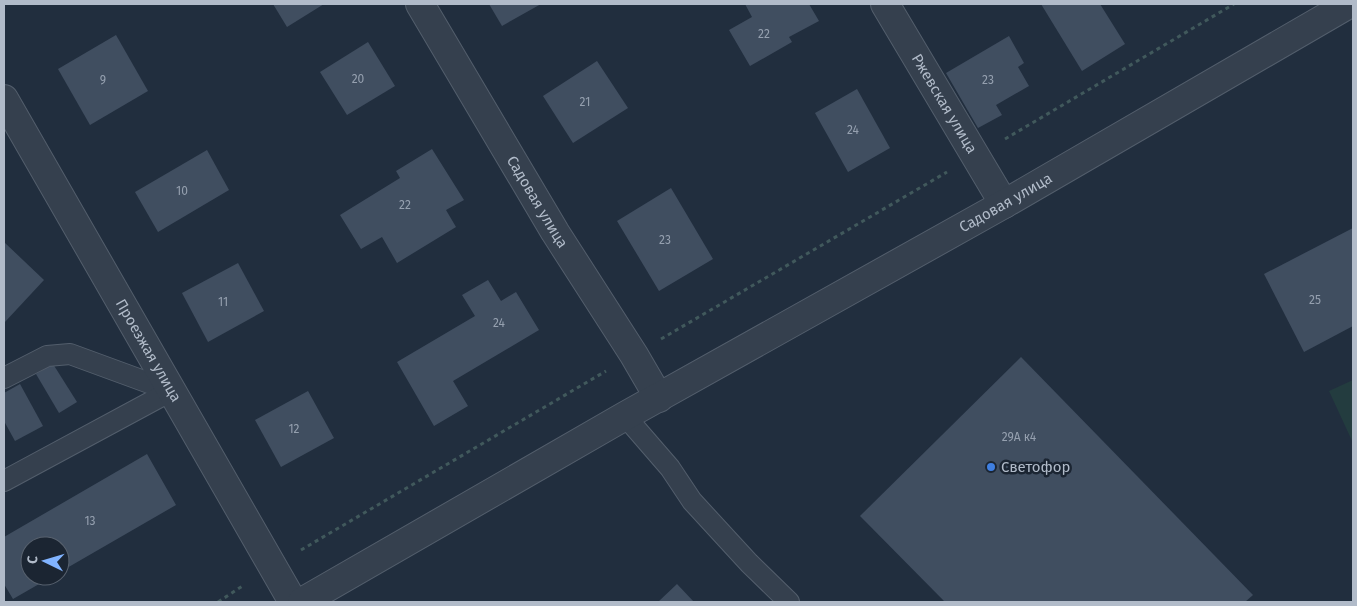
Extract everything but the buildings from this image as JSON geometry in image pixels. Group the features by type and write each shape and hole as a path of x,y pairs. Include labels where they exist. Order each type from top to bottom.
{"street":[{"name":"Садовая улица","path":"420,4 555,232 634,355 659,398"},
{"name":"Ржевская улица","path":"885,4 977,155 1004,204"},
{"name":"Садовая улица","path":"302,602 625,416 1004,204 1349,4"},
{"name":"Проезжая улица","path":"4,99 292,602"}],"lane":[{"path":"4,378 47,356 70,354 171,391"},
{"path":"4,481 171,391"},
{"path":"625,416 670,468 692,501 749,563 789,602"}],"path":[{"path":"218,602 272,567 1234,4"}],"green space":[{"path":"1353,380 1353,443 1329,391"}],"place":[{"name":"Светофор","path":"991,467"}]}
